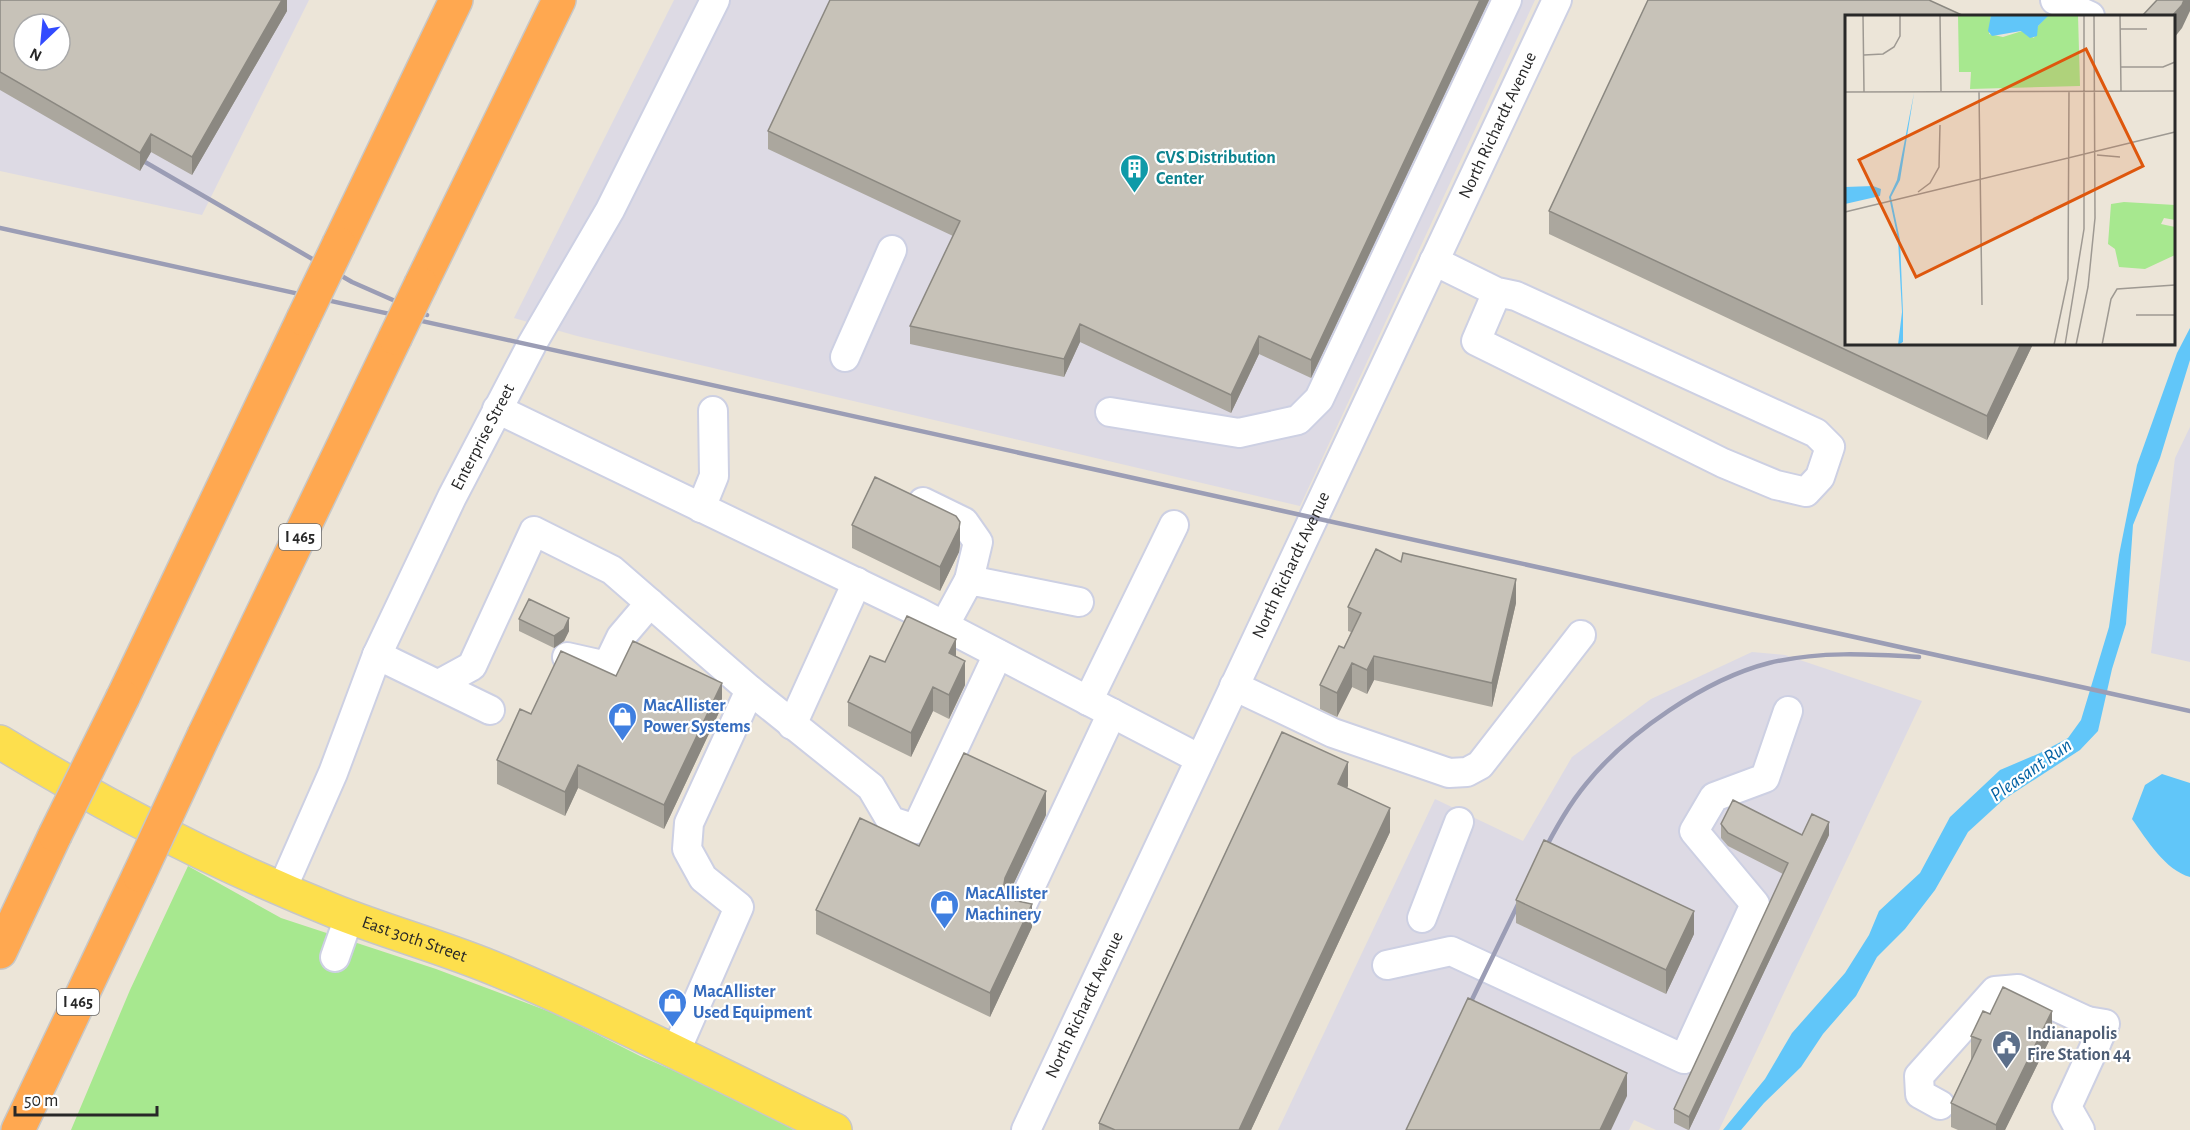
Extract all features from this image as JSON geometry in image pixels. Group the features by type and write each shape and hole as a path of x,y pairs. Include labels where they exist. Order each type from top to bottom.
{"highway":[{"path":"0,952 456,0"},
{"name":"I 465","path":"18,1130 204,735 558,0"}],"main road":[{"name":"East 30th Street","path":"0,742 127,814 282,889 349,917 508,974 835,1130"}],"street":[{"name":"Enterprise Street","path":"282,889 333,773 378,655 497,409 610,210 715,0"},
{"path":"1110,412 1239,433 1298,420 1319,399 1507,0"},
{"name":"North Richardt Avenue","path":"1026,1130 1557,0"},
{"path":"2055,0 2088,15"},
{"path":"845,357 892,250"},
{"path":"1434,261 1497,292 1516,296 1816,433 1830,447 1820,477 1806,492 1776,485 1723,463 1476,340 1497,292"},
{"path":"497,409 857,582 1200,759"},
{"path":"701,508 714,476 713,411"},
{"path":"900,491 964,522 978,542 969,580 944,626"},
{"path":"1020,909 1174,525"},
{"path":"439,684 472,666 534,531 612,570 750,690 871,787 891,821 916,829 998,654"},
{"path":"969,580 1079,602"},
{"path":"792,725 857,582"},
{"path":"567,657 607,666 621,637 650,603"},
{"path":"1234,686 1333,733 1449,773 1467,772 1480,765 1581,635"},
{"path":"378,655 490,710"},
{"path":"675,1053 739,907 704,878 687,849 689,823 750,690"},
{"path":"1422,918 1451,951 1684,1059 1755,904 1694,831 1714,797 1765,778 1788,711"},
{"path":"1451,951 1387,965 1422,918 1459,822"},
{"path":"335,957 349,917"},
{"path":"1940,1105 1920,1094 1919,1076 1995,991 2018,989 2092,1032 2067,1107 2080,1130"}],"shaded area":[{"path":"0,0 309,0 202,215 0,171"},
{"path":"674,0 1535,0 1300,506 577,336 514,318"},
{"path":"2190,427 2190,662 2151,653 2175,458"},
{"path":"1752,652 1785,655 1922,701 1719,1130 1656,1130 1634,1120 1629,1130 1278,1130 1435,799 1523,841 1572,757 1651,699"}],"green space":[{"path":"188,866 281,918 436,969 561,1016 640,1056 728,1094 794,1130 71,1130 130,990"}],"water":[{"name":"Pleasant Run","path":"2190,328 2190,360 2160,458 2133,525 2126,624 2112,669 2098,731 2080,750 2003,800 1968,832 1935,890 1905,929 1877,957 1856,996 1823,1034 1801,1067 1764,1103 1741,1130 1723,1130 1765,1079 1792,1033 1845,973 1869,935 1879,911 1920,873 1950,817 2000,770 2068,738 2081,720 2109,627 2119,555 2137,465 2177,353"},
{"path":"2162,774 2190,783 2190,877 2172,868 2165,861 2150,845 2132,819 2145,785"}],"building":[{"path":"0,0 282,0 192,157 151,134 140,153 0,72"},
{"name":"CVS Distribution Center","path":"830,0 1480,0 1311,360 1259,336 1231,395 1080,324 1064,359 910,326 960,221 768,131"},
{"path":"1648,0 1929,0 1962,15 1845,15 1845,345 2021,345 1987,416 1549,211"},
{"path":"2157,0 2184,0 2173,15 2143,15"},
{"path":"875,477 956,516 960,522 959,528 940,567 852,525"},
{"path":"1376,549 1401,562 1403,553 1516,579 1492,683 1374,656 1367,670 1352,663 1337,693 1320,685 1339,646 1344,648 1361,613 1348,607"},
{"path":"529,599 569,618 564,629 554,636 519,619"},
{"path":"907,616 956,639 949,653 965,661 949,695 933,687 911,733 848,702 870,656 885,662"},
{"path":"633,641 722,683 664,805 578,765 565,792 497,760 520,709 531,714 561,651 616,676"},
{"path":"1282,732 1348,762 1338,784 1390,808 1239,1130 1115,1130 1099,1123"},
{"path":"964,753 1046,791 1005,878 1003,890 1012,900 1032,904 990,993 816,910 860,818 919,846"},
{"path":"1733,800 1802,835 1812,814 1829,822 1689,1117 1674,1109 1788,863 1728,833 1721,824"},
{"path":"1544,840 1694,911 1666,970 1516,900"},
{"name":"Indianapolis Fire Station 44","path":"2003,987 2052,1011 1996,1125 1951,1103 1981,1040 1971,1036 1983,1011 1990,1014"},
{"path":"1468,998 1627,1073 1600,1130 1406,1130"}],"railway":[{"path":"145,162 352,282 427,315"},
{"path":"0,228 2190,711"},
{"path":"1541,857 1573,801 1603,765 1669,710 1720,681 1769,663 1787,659 1844,654 1919,657"},
{"path":"1465,1014 1524,892"}],"place":[{"name":"CVS Distribution Center","path":"1135,194"},
{"name":"MacAllister Power Systems","path":"622,742"},
{"name":"MacAllister Machinery","path":"944,930"},
{"name":"MacAllister Used Equipment","path":"672,1028"},
{"name":"Indianapolis Fire Station 44","path":"2006,1070"}]}
